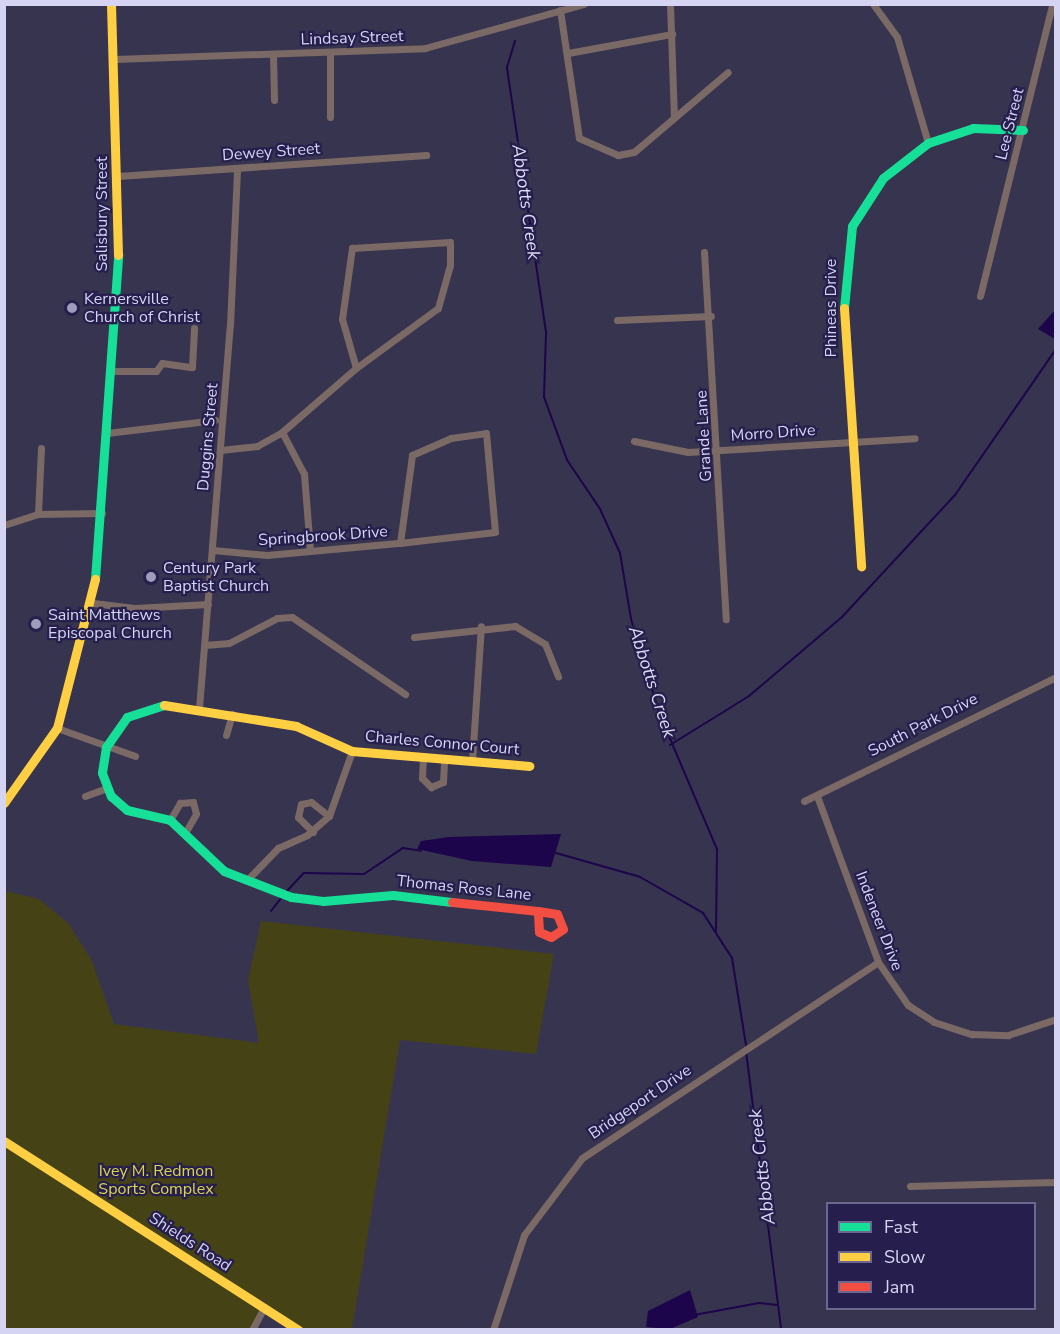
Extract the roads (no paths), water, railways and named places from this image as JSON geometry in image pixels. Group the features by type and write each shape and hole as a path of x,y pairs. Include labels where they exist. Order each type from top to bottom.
{"street":[{"name":"Salisbury Street","path":"4,803 57,728 93,603 103,513 118,176 111,4"},
{"name":"Lindsay Street","path":"115,59 425,48 584,4"},
{"path":"670,4 674,116"},
{"path":"873,4 897,37 928,143"},
{"name":"Lee Street","path":"980,296 1023,130 1052,4"},
{"path":"560,10 579,138 626,155 728,72"},
{"path":"568,52 672,34"},
{"path":"330,52 330,117"},
{"path":"273,55 274,100"},
{"name":"Phineas Drive","path":"861,566 843,297 848,237 873,190 928,143 973,128 1023,130"},
{"name":"Dewey Street","path":"118,176 426,155"},
{"name":"Duggins Street","path":"199,708 213,550 237,168"},
{"path":"220,450 257,446 282,432 356,368 438,308 450,265 450,242 352,248 342,319 356,368"},
{"name":"Grande Lane","path":"704,252 711,316 726,619"},
{"path":"617,320 711,316"},
{"path":"111,371 156,371 162,363 192,368 194,328"},
{"path":"107,433 215,420"},
{"path":"282,432 304,474 310,551"},
{"name":"Springbrook Drive","path":"213,550 267,555 400,543 495,532 486,434 451,438 412,455 400,543"},
{"name":"Morro Drive","path":"634,441 688,452 852,440 915,438"},
{"path":"38,514 41,448"},
{"path":"4,525 38,514 103,513"},
{"path":"93,603 135,608 208,604"},
{"path":"205,645 229,643 277,618 292,618 405,694"},
{"path":"414,637 481,626 531,632 545,644 558,676"},
{"path":"472,761 481,626"},
{"name":"South Park Drive","path":"804,801 1056,677"},
{"name":"Charles Connor Court","path":"106,747 136,711 162,705 199,708 296,726 352,751 529,766"},
{"path":"226,735 232,714"},
{"path":"57,728 135,756"},
{"path":"85,796 107,788 102,772 106,747"},
{"path":"249,878 278,848 313,832 329,816 352,751"},
{"path":"423,758 422,778 431,787 443,782 444,760"},
{"name":"Thomas Ross Lane","path":"107,788 127,810 170,820 186,831 216,865 304,900 393,894 538,911"},
{"name":"Indeneer Drive","path":"817,796 878,962 908,1005 934,1022 972,1034 1008,1035 1056,1019"},
{"path":"170,820 180,803 193,802 196,813 186,831"},
{"path":"313,832 298,817 301,804 311,802 329,816"},
{"name":"Bridgeport Drive","path":"493,1329 524,1235 582,1158 878,962"},
{"name":"Shields Road","path":"4,1141 298,1329"},
{"path":"910,1186 1056,1182"},
{"path":"252,1329 264,1307"}],"waterway":[{"name":"Abbotts Creek","path":"515,41 507,68 546,333 544,397 567,460 600,509 620,553 631,619 660,715 717,849 716,931"},
{"path":"670,745 749,696 842,617 955,495 1056,349"},
{"path":"286,892 304,873 364,874 403,848 421,851"},
{"path":"556,853 640,877 703,913 732,958 746,1045"},
{"path":"271,911 282,897"},
{"name":"Abbotts Creek","path":"746,1051 781,1330"},
{"path":"694,1315 759,1303 777,1305"}],"place":[{"name":"Kernersville Church of Christ","path":"72,308"},
{"name":"Century Park Baptist Church","path":"151,577"},
{"name":"Saint Matthews Episcopal Church","path":"36,624"}],"park label":[{"name":"Ivey M. Redmon Sports Complex","path":"156,1180"}]}
